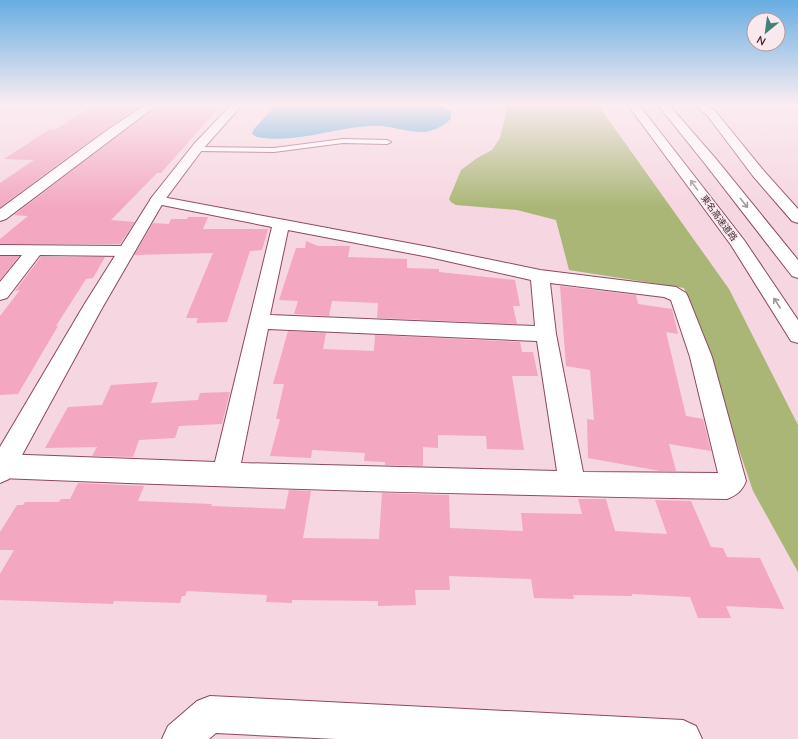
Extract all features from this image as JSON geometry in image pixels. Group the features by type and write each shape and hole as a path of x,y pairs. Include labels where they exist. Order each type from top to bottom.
{"main road":[{"path":"0,216 103,139"},
{"path":"157,200 421,250 540,276 669,291 679,297 701,357 733,481 727,486 572,484 225,475 1,467 157,200 205,139"},
{"name":"東名高速道路","path":"660,139 738,244 798,336"},
{"path":"692,139 798,272"},
{"path":"732,139 758,173 798,218"},
{"path":"225,475 281,223"},
{"path":"0,250 126,251"},
{"path":"0,294 35,251"},
{"path":"540,276 546,334 572,484"},
{"path":"260,322 546,334"},
{"path":"181,739 210,714 682,739"}],"lane":[{"path":"196,149 274,150 343,141 387,142"}],"green space":[{"path":"499,139 623,139 729,289 798,425 798,572 753,491 684,288 569,270 556,220 517,210 456,205 451,202 449,199 461,170 477,158 492,150"}],"building":[{"path":"34,139 92,139 0,207 0,183 34,160 4,159"},
{"path":"113,139 191,139 161,173 157,173 111,220 135,222 120,244 0,244 0,239 28,216 14,215"},
{"path":"188,217 208,217 203,229 268,229 262,250 250,251 227,322 196,323 198,318 186,318 213,253 134,255 153,223 169,224 171,219 187,219"},
{"path":"306,241 318,246 350,246 348,257 407,259 407,268 439,269 439,272 515,280 520,306 513,306 517,324 377,318 378,303 332,301 329,316 294,314 298,301 279,300 296,248 305,248"},
{"path":"0,256 19,256 0,280"},
{"path":"41,257 105,257 93,278 86,279 56,326 58,326 18,394 0,395 0,316 20,290 15,291"},
{"path":"560,286 636,295 638,304 672,309 678,334 666,332 686,416 703,419 711,451 669,444 676,471 660,471 588,458 587,419 594,420 590,370 566,366"},
{"path":"288,331 326,333 323,349 374,351 375,335 520,342 522,352 533,352 538,376 512,376 524,450 487,449 486,436 438,435 438,448 423,447 423,466 385,465 385,462 364,461 365,453 312,450 311,458 270,456 280,419 276,419 284,384 273,384"},
{"path":"158,382 151,403 198,400 200,393 230,392 222,424 179,426 175,438 139,440 133,457 92,456 97,447 45,448 68,407 102,405 111,385"},
{"path":"78,483 144,486 138,501 285,509 289,490 311,491 303,538 379,539 382,493 449,495 450,528 523,531 521,513 582,514 578,499 606,499 615,531 667,534 655,500 691,501 711,547 723,548 727,557 760,558 784,609 726,606 731,618 698,618 690,597 632,594 632,596 573,595 574,599 534,598 531,579 449,576 450,590 415,590 416,605 378,606 378,601 292,600 292,603 266,602 267,595 187,591 185,596 182,596 180,603 114,601 113,604 0,600 0,574 14,550 0,550 0,532 17,505 23,505 25,502 59,502 61,499 70,499"}]}
